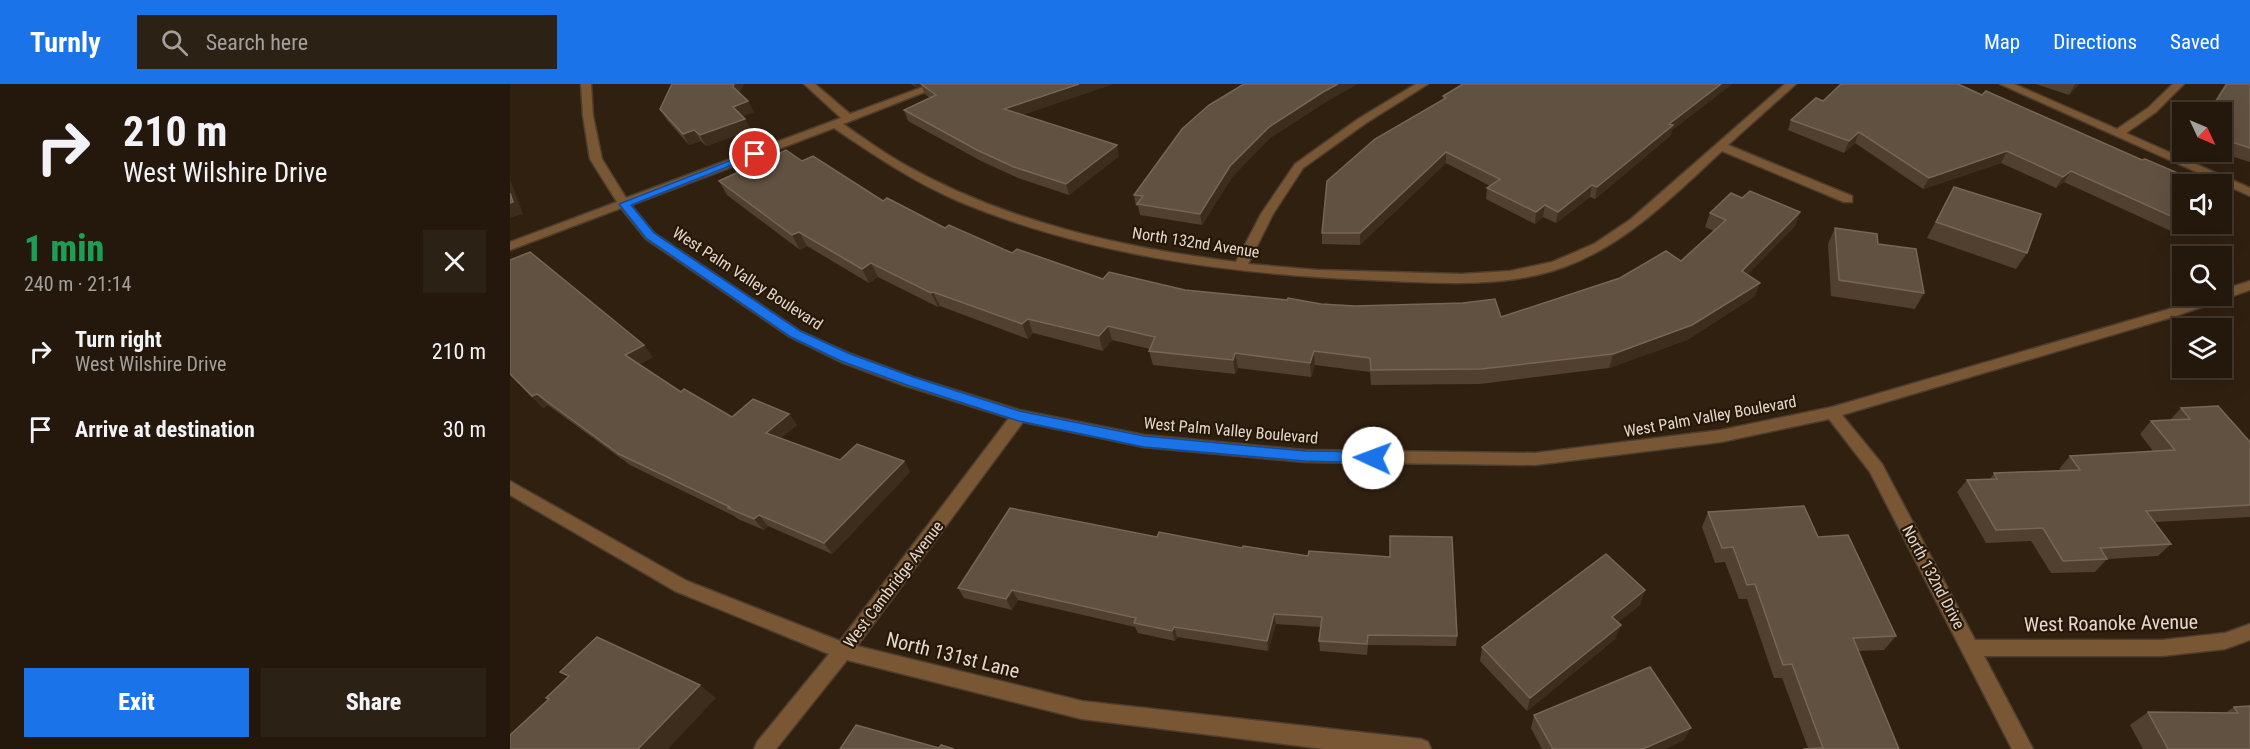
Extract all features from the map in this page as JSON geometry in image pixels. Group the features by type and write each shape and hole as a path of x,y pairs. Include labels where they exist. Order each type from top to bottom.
{"street":[{"name":"West Palm Valley Boulevard","path":"586,84 588,116 596,159 624,204 650,236 795,334 846,358 1019,416 1144,441 1305,456 1441,459 1535,459 1615,450 1720,436 1832,413 2190,306"},
{"path":"809,84 848,118"},
{"path":"510,246 940,84"},
{"path":"1240,268 1267,214 1299,166 1362,121 1423,84"},
{"path":"1791,84 1720,146 1848,199"},
{"path":"2005,84 2250,192"},
{"path":"2117,134 2152,110 2179,84"},
{"name":"North 132nd Avenue","path":"834,124 864,146 923,181 1000,214 1051,231 1132,249 1240,268 1355,276 1452,279 1507,275 1577,258 1622,233 1664,199 1720,146"},
{"name":"West Palm Valley Boulevard","path":"2232,291 2250,285"},
{"name":"North 132nd Drive","path":"1832,413 1876,468 2023,749"},
{"name":"West Cambridge Avenue","path":"764,749 843,651 1019,416"},
{"name":"North 131st Lane","path":"510,487 681,586 843,651 1082,710 1421,749"},
{"name":"West Roanoke Avenue","path":"1971,648 2162,648 2225,642 2250,632"}],"building":[{"path":"672,84 734,84 733,87 748,101 733,107 745,119 700,135 694,130 683,134 660,109"},
{"path":"921,84 1079,84 1004,109 1117,145 1066,184 1014,167 977,150 904,110 936,95"},
{"path":"1244,84 1338,84 1269,127 1230,166 1200,214 1137,204 1143,196 1134,195 1182,129 1209,105"},
{"path":"1463,84 1721,84 1669,124 1673,125 1597,187 1592,185 1558,212 1545,205 1536,212 1487,188 1500,179 1446,152 1360,233 1322,233 1327,181 1375,139 1446,98 1443,96"},
{"path":"1841,84 1958,84 1982,95 1986,91 2142,160 2145,159 2180,174 2172,174 2172,216 2071,171 2063,177 2007,151 1929,178 1859,132 1849,141 1791,120 1816,98 1823,101"},
{"path":"2227,84 2250,84 2250,148 2232,142 2232,102 2215,102"},
{"path":"786,150 802,161 813,156 883,201 887,198 945,228 949,225 1012,253 1017,249 1103,279 1109,272 1185,290 1355,306 1463,303 1495,299 1501,317 1620,278 1666,251 1681,261 1726,220 1710,213 1731,193 1742,198 1750,191 1800,212 1742,271 1760,283 1692,325 1613,354 1481,369 1371,370 1370,358 1314,351 1310,363 1235,353 1233,360 1149,351 1155,337 1108,326 1099,336 1028,319 1022,324 931,293 871,263 862,269 799,232 792,235 719,181"},
{"path":"1954,187 2041,214 2027,253 1936,222"},
{"path":"1835,228 1877,234 1878,244 1916,249 1924,293 1839,280"},
{"path":"530,252 644,345 625,355 681,392 684,389 732,417 753,399 789,414 766,433 840,460 857,444 904,461 824,543 759,515 754,519 728,508 730,507 619,454 537,394 532,396 510,374 510,260"},
{"path":"2218,406 2250,442 2250,505 2146,511 2171,544 2100,548 2107,559 2063,561 2043,528 1996,530 1967,480 1997,479 1994,473 2080,470 2070,456 2175,450 2151,421 2190,419 2181,408"},
{"path":"1804,506 1818,537 1848,535 1896,636 1853,638 1899,749 1803,749 1823,748 1792,664 1783,665 1755,584 1747,585 1733,547 1722,548 1708,512"},
{"path":"1010,508 1157,537 1159,532 1242,548 1243,546 1308,556 1309,551 1390,557 1390,536 1452,537 1457,636 1368,635 1367,644 1319,641 1322,617 1274,614 1267,641 1174,627 1172,631 1134,623 1136,618 1012,590 1006,599 958,588"},
{"path":"1606,554 1645,590 1612,617 1621,625 1530,698 1482,647"},
{"path":"597,637 700,685 638,749 510,749 510,735 549,699 546,698 569,676 560,672"},
{"path":"1650,667 1691,728 1643,749 1553,749 1534,715"},
{"path":"2250,706 2250,749 2168,749 2148,712 2238,713 2234,707"},
{"path":"856,725 939,748 941,745 954,749 840,749"}],"route":[{"path":"755,154 624,204 650,236 795,334 846,358 908,381 1019,416 1144,441 1305,456 1373,458"}]}
